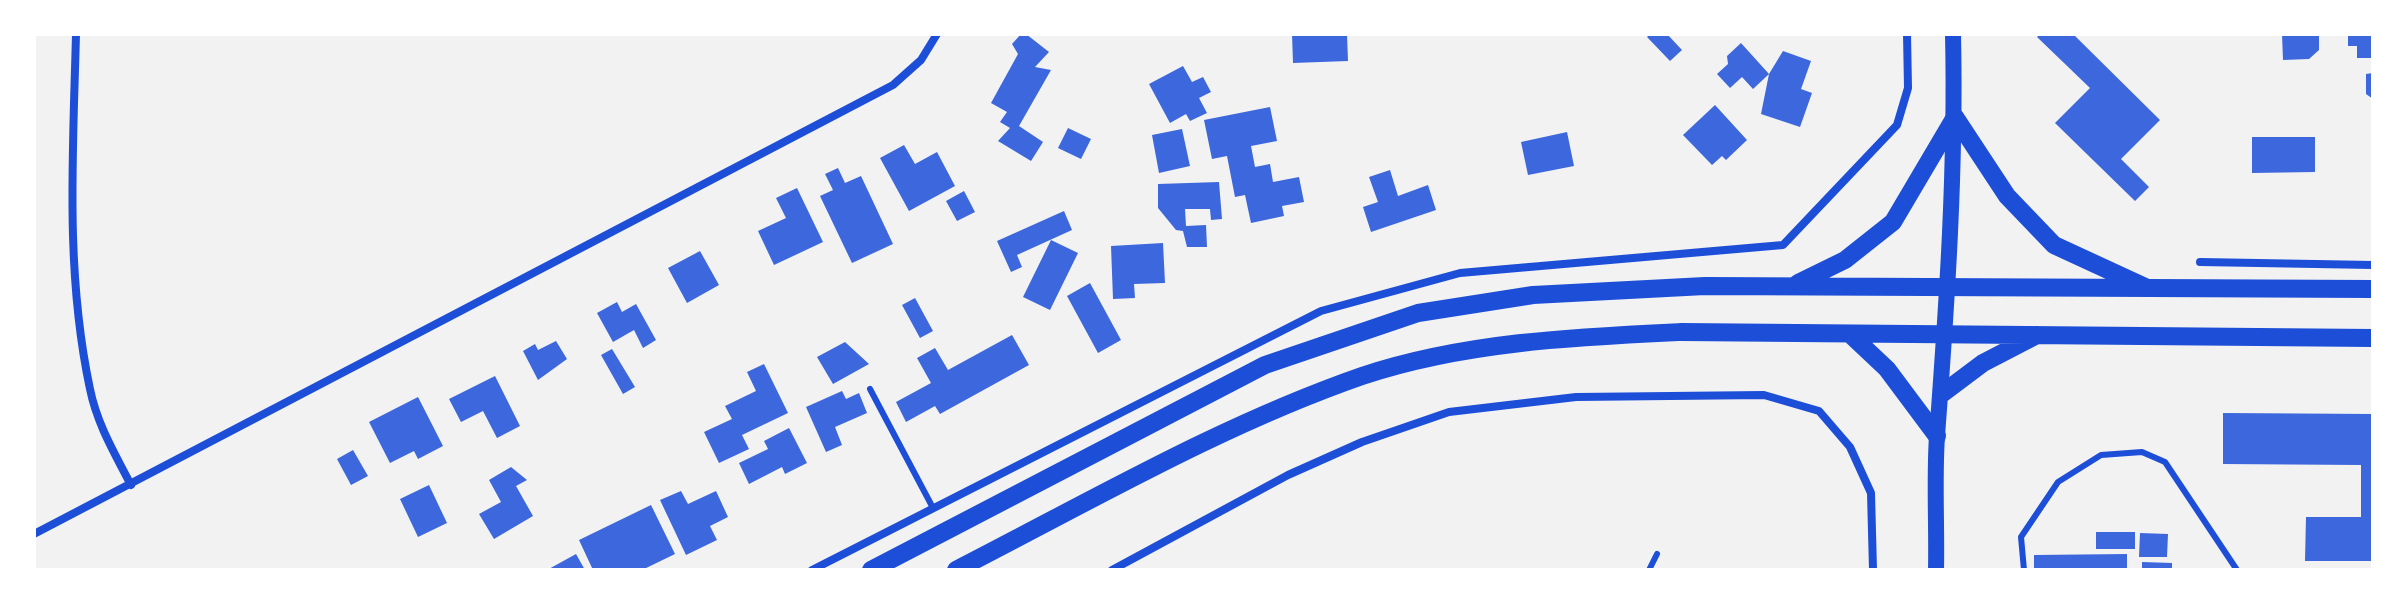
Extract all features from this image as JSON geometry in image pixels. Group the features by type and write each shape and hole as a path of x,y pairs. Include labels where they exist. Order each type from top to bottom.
{"highway":[{"path":"1792,286 1845,260 1893,222 1955,117 2007,196 2054,245 2151,290"},
{"path":"871,570 1253,371 1373,326 1418,313 1533,295 1792,286 2373,289"},
{"path":"956,570 1224,433 1363,376 1431,358 1590,336 1729,332 1852,336 2039,334 2373,338"},
{"path":"1943,393 1983,363 2039,334"},
{"path":"1852,336 1887,369 1937,436"}],"main road":[{"path":"1936,570 1937,436 1943,393 1949,289 1955,117 1953,34"}],"street":[{"path":"76,34 72,252 90,390 104,435 131,485"},
{"path":"34,534 893,85 921,60 937,34"},
{"path":"812,570 1321,311 1460,273 1783,245 1897,125 1908,88 1907,34"},
{"path":"2200,262 2373,265"},
{"path":"1112,570 1288,475 1362,442 1449,412 1576,397 1764,395 1819,411 1850,447 1871,493 1873,570"}],"lane":[{"path":"870,389 933,508"},
{"path":"2024,570 2021,537 2058,482 2101,455 2142,452 2165,462 2237,570"},
{"path":"1649,570 1657,554"}],"building":[{"path":"1021,34 1026,34 1049,52 1035,67 1051,70 1019,126 1043,142 1031,161 998,141 1010,128 1000,122 1007,112 991,103 1018,54 1012,44"},
{"path":"1292,34 1347,34 1348,61 1293,63"},
{"path":"1650,34 1667,34 1682,50 1670,61 1647,37"},
{"path":"2040,34 2073,34 2160,120 2121,159 2149,187 2135,201 2055,123 2090,88 2037,37"},
{"path":"2282,34 2319,36 2319,50 2309,59 2283,60"},
{"path":"2348,34 2373,34 2373,58 2357,58 2357,46 2348,46"},
{"path":"1741,43 1769,74 1753,89 1742,77 1730,88 1717,74 1728,64 1727,56"},
{"path":"1783,51 1811,61 1801,89 1812,93 1800,127 1761,114 1769,74"},
{"path":"1183,66 1192,82 1203,77 1211,92 1199,98 1207,113 1190,121 1186,114 1170,123 1149,84"},
{"path":"2373,73 2373,99 2366,94 2366,74"},
{"path":"1715,105 1747,140 1726,160 1722,156 1712,165 1683,135"},
{"path":"1270,107 1277,141 1251,146 1255,167 1270,164 1273,182 1299,177 1304,202 1282,206 1284,216 1251,223 1245,195 1235,197 1227,156 1212,159 1204,120"},
{"path":"1068,128 1091,139 1081,159 1058,148"},
{"path":"1182,129 1190,166 1159,173 1152,135"},
{"path":"1567,132 1574,166 1528,175 1521,142"},
{"path":"2252,137 2315,137 2315,172 2252,173"},
{"path":"904,145 915,164 937,152 955,186 909,211 880,158"},
{"path":"838,168 845,183 861,176 893,244 852,263 820,196 833,190 825,174"},
{"path":"1390,170 1398,196 1428,185 1436,210 1371,232 1363,207 1378,202 1369,177"},
{"path":"1219,182 1222,219 1211,220 1210,209 1185,209 1186,226 1206,225 1207,247 1187,247 1183,231 1176,230 1158,208 1158,184"},
{"path":"797,188 823,242 774,265 758,231 786,218 776,198"},
{"path":"964,191 975,212 957,221 946,201"},
{"path":"1064,211 1072,230 1017,255 1022,267 1011,272 997,241"},
{"path":"1051,240 1078,253 1050,310 1023,297"},
{"path":"1163,243 1165,283 1134,284 1135,298 1113,299 1111,246"},
{"path":"700,251 719,285 687,303 668,268"},
{"path":"1090,283 1121,340 1098,353 1067,296"},
{"path":"915,298 933,331 920,338 902,305"},
{"path":"617,302 622,312 636,304 656,340 643,348 634,330 613,342 597,313"},
{"path":"1012,335 1029,365 940,414 935,406 906,422 896,402 931,383 917,358 935,348 948,370"},
{"path":"556,341 567,359 538,380 523,351 535,344 538,350"},
{"path":"845,342 869,364 833,384 817,357"},
{"path":"612,349 635,387 623,394 601,355"},
{"path":"764,364 788,413 742,435 749,449 719,463 704,432 732,419 725,406 756,391 747,372"},
{"path":"495,376 520,426 497,438 483,411 461,422 449,399"},
{"path":"842,391 846,399 859,393 867,413 835,427 842,445 826,452 806,407"},
{"path":"418,397 443,446 418,459 414,451 390,463 369,422"},
{"path":"2223,413 2373,414 2373,561 2305,561 2306,517 2361,517 2361,465 2223,464"},
{"path":"789,428 807,463 785,474 782,467 749,484 739,463 768,449 764,441"},
{"path":"353,450 368,476 351,485 337,459"},
{"path":"511,467 527,480 516,486 533,516 494,539 479,514 501,502 489,480"},
{"path":"429,485 447,523 418,537 400,499"},
{"path":"681,491 688,504 716,491 728,517 710,526 717,540 686,555 660,500"},
{"path":"651,505 675,554 642,570 593,570 579,540"},
{"path":"2096,532 2135,532 2135,549 2096,549"},
{"path":"2140,533 2168,534 2167,557 2139,557"},
{"path":"576,554 585,570 547,570"},
{"path":"2127,554 2127,570 2034,570 2034,555"},
{"path":"2142,562 2172,563 2172,570 2142,570"}]}
